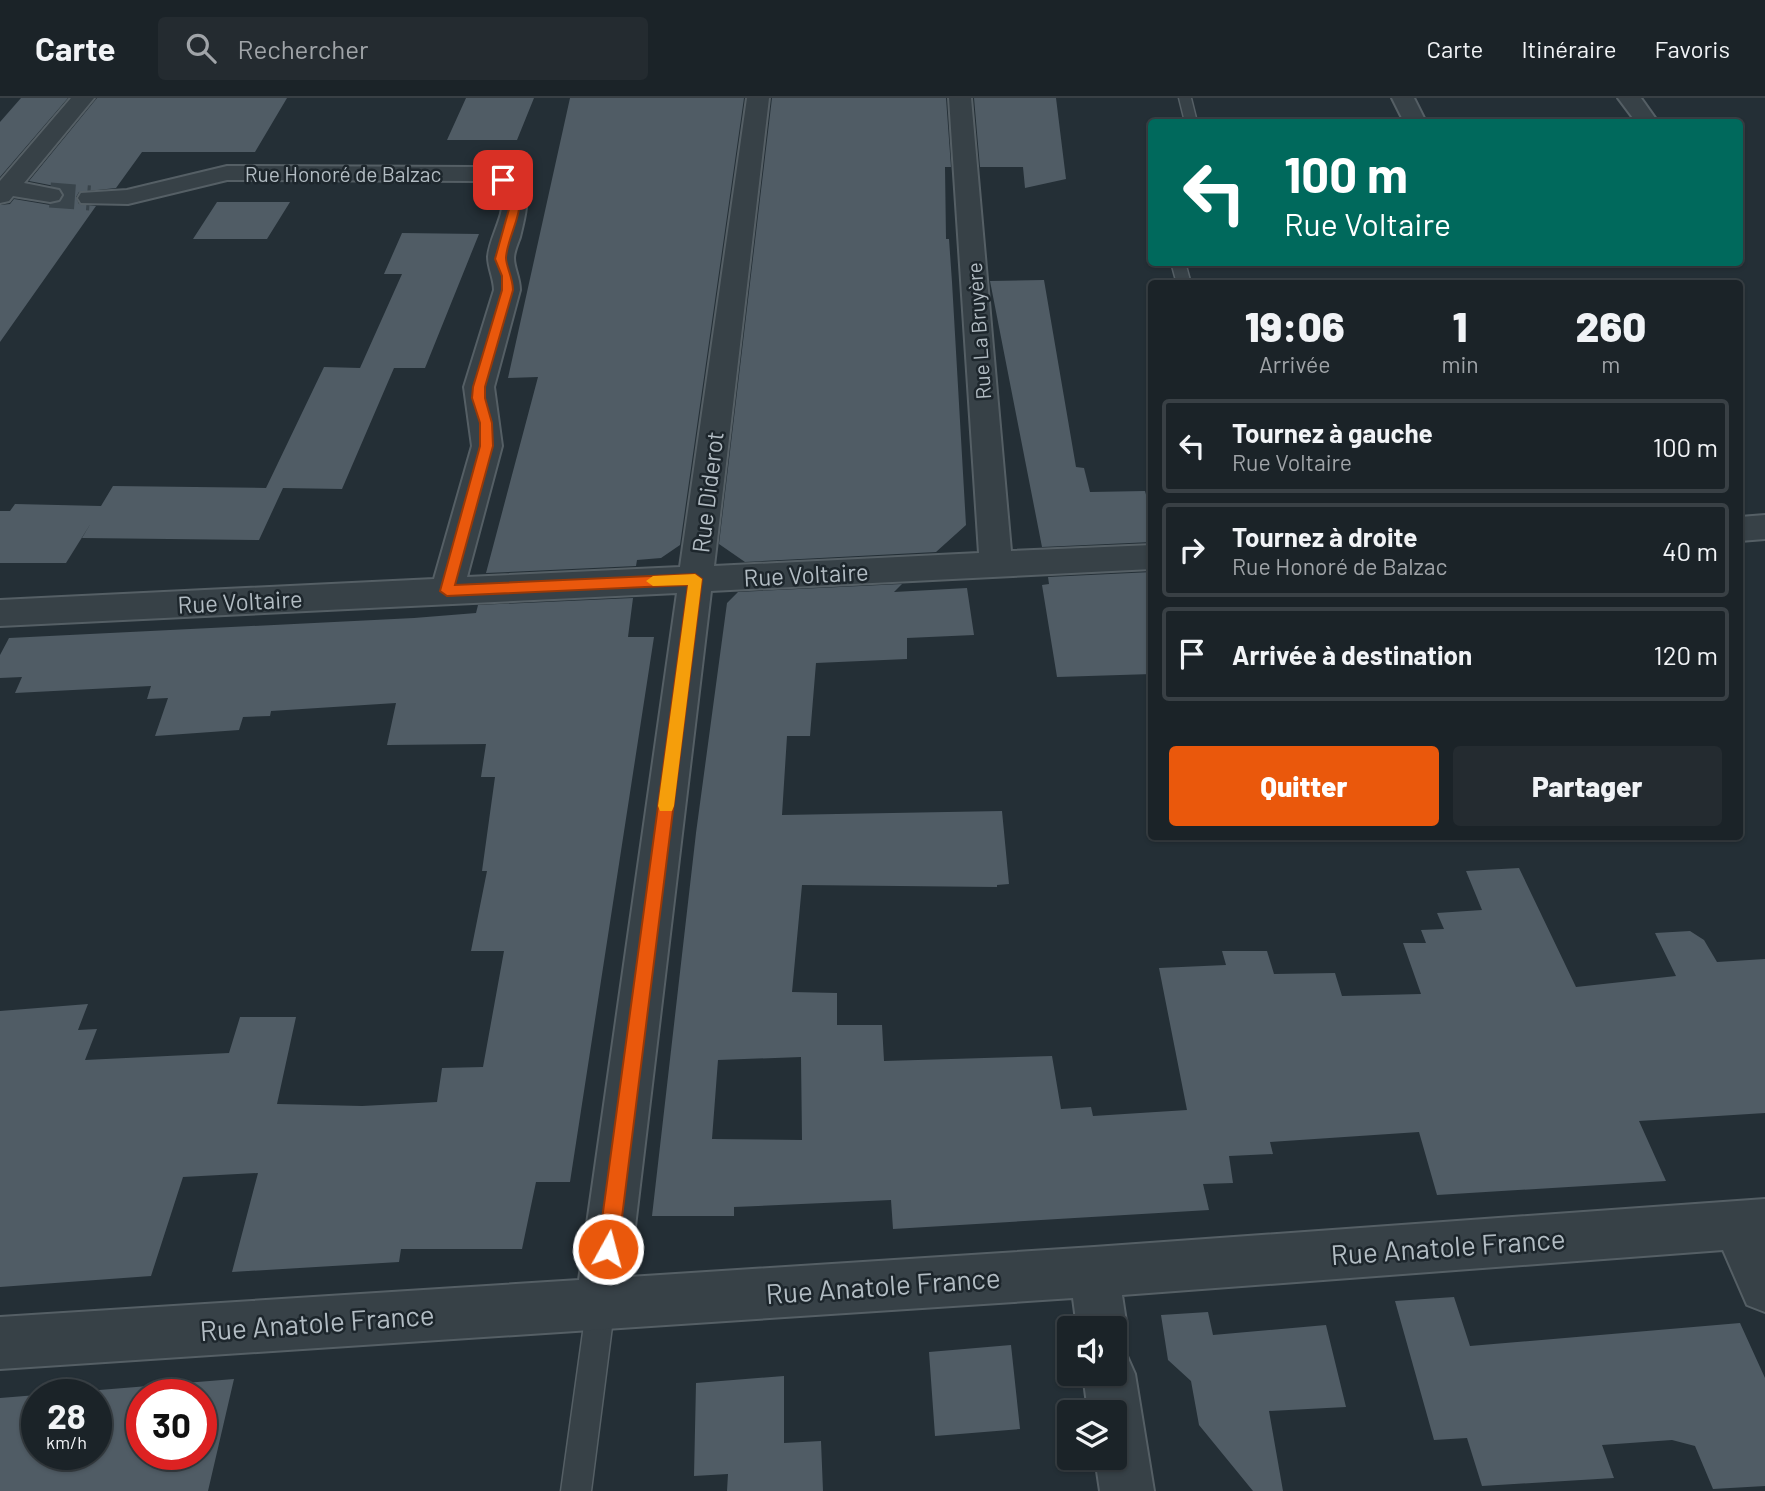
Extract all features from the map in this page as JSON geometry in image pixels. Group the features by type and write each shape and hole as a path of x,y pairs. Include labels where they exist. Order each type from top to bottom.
{"street":[{"path":"3,192 83,98"},
{"name":"Rue Diderot","path":"601,1303 758,98"},
{"name":"Rue La Bruyère","path":"960,98 996,565"},
{"path":"1403,98 1414,119"},
{"path":"1629,98 1645,119"},
{"name":"Rue Honoré de Balzac","path":"90,198 128,197 227,173 477,174 495,177 509,185 516,202 501,259 508,283 478,398 486,423 487,446 447,591"},
{"path":"3,192 50,195"},
{"path":"1743,528 1765,527"},
{"name":"Rue Voltaire","path":"0,613 1148,557"},
{"path":"1751,1224 1765,1287"},
{"name":"Rue Anatole France","path":"0,1343 1094,1272 1751,1224"},
{"path":"1094,1272 1100,1316"},
{"path":"1111,1386 1127,1491"}],"lane":[{"path":"1185,98 1190,119"},
{"path":"576,1491 601,1303"}],"building":[{"path":"21,98 68,98 0,177 0,122"},
{"path":"97,98 287,98 255,152 142,152 116,188 79,192 76,197 79,204 96,206 0,342 0,205 10,204 14,199 50,205 61,201 64,194 60,187 29,181"},
{"path":"466,98 534,98 517,140 447,140"},
{"path":"570,98 744,98 680,545 661,558 637,560 636,566 486,573 538,377 508,378"},
{"path":"772,98 946,98 951,167 945,167 946,239 949,239 966,525 936,552 745,562 719,544"},
{"path":"974,98 1056,98 1066,179 1025,188 1023,167 980,167"},
{"path":"217,202 290,202 267,239 193,239"},
{"path":"402,233 479,234 425,368 394,368 342,489 283,488 259,540 82,538 91,523 66,563 0,563 0,511 10,511 15,504 101,506 113,486 266,488 324,367 360,368 402,274 384,274"},
{"path":"1044,280 1076,467 1084,468 1090,492 1145,491 1148,502 1148,542 1042,547 990,281"},
{"path":"1148,572 1148,674 1057,677 1042,585 1049,584 1048,577"},
{"path":"902,584 894,592 967,588 974,635 907,638 907,659 816,663 810,736 787,736 782,815 1002,811 1009,884 997,887 802,885 792,992 837,993 837,1025 882,1025 884,1061 1052,1056 1061,1109 1091,1107 1093,1116 1187,1110 1159,968 1226,965 1222,951 1267,951 1274,974 1335,973 1342,996 1421,994 1403,943 1426,943 1421,930 1444,929 1437,913 1482,910 1466,871 1519,868 1576,987 1676,976 1655,933 1690,931 1704,940 1717,962 1765,959 1765,1113 1639,1121 1666,1181 1437,1195 1419,1132 1270,1142 1273,1154 1229,1156 1233,1183 1203,1184 1209,1210 893,1229 891,1200 734,1207 734,1216 652,1216 696,833 727,603 738,592","holes":["801,1057 802,1140 712,1139 718,1060"]},
{"path":"633,598 628,637 654,637 570,1182 536,1182 522,1249 401,1249 399,1262 232,1272 258,1173 183,1177 151,1276 0,1287 0,1011 88,1004 78,1030 97,1029 85,1060 229,1053 240,1017 296,1017 277,1104 362,1106 437,1102 442,1068 483,1067 504,951 471,951 487,871 482,871 495,777 481,777 486,744 387,745 396,703 271,711 270,716 243,717 239,730 155,736 168,698 147,699 151,686 15,693 22,677 0,678 0,655 9,638 414,618 476,613 478,605"},
{"path":"1454,1297 1470,1346 1740,1323 1765,1378 1765,1486 1713,1489 1695,1446 1672,1440 1602,1445 1614,1478 1482,1486 1467,1438 1434,1440 1395,1301"},
{"path":"1208,1312 1213,1335 1326,1325 1346,1407 1269,1411 1283,1491 1253,1491 1199,1425 1191,1381 1168,1360 1161,1315"},
{"path":"1011,1345 1020,1429 935,1436 929,1352"},
{"path":"784,1376 784,1443 821,1441 823,1491 727,1491 728,1474 694,1476 696,1383"},
{"path":"234,1379 217,1452 217,1380"},
{"path":"126,1388 126,1470 213,1470 208,1491 0,1491 0,1398 21,1396 21,1470 112,1470 112,1389"}],"tunnel":[{"path":"50,195 90,198"}],"slow traffic":[{"path":"653,581 695,579 666,806"}],"route":[{"path":"503,180 514,190 516,202 501,259 507,276 507,290 479,387 478,398 486,423 487,446 447,591 695,579 608,1249"}]}
